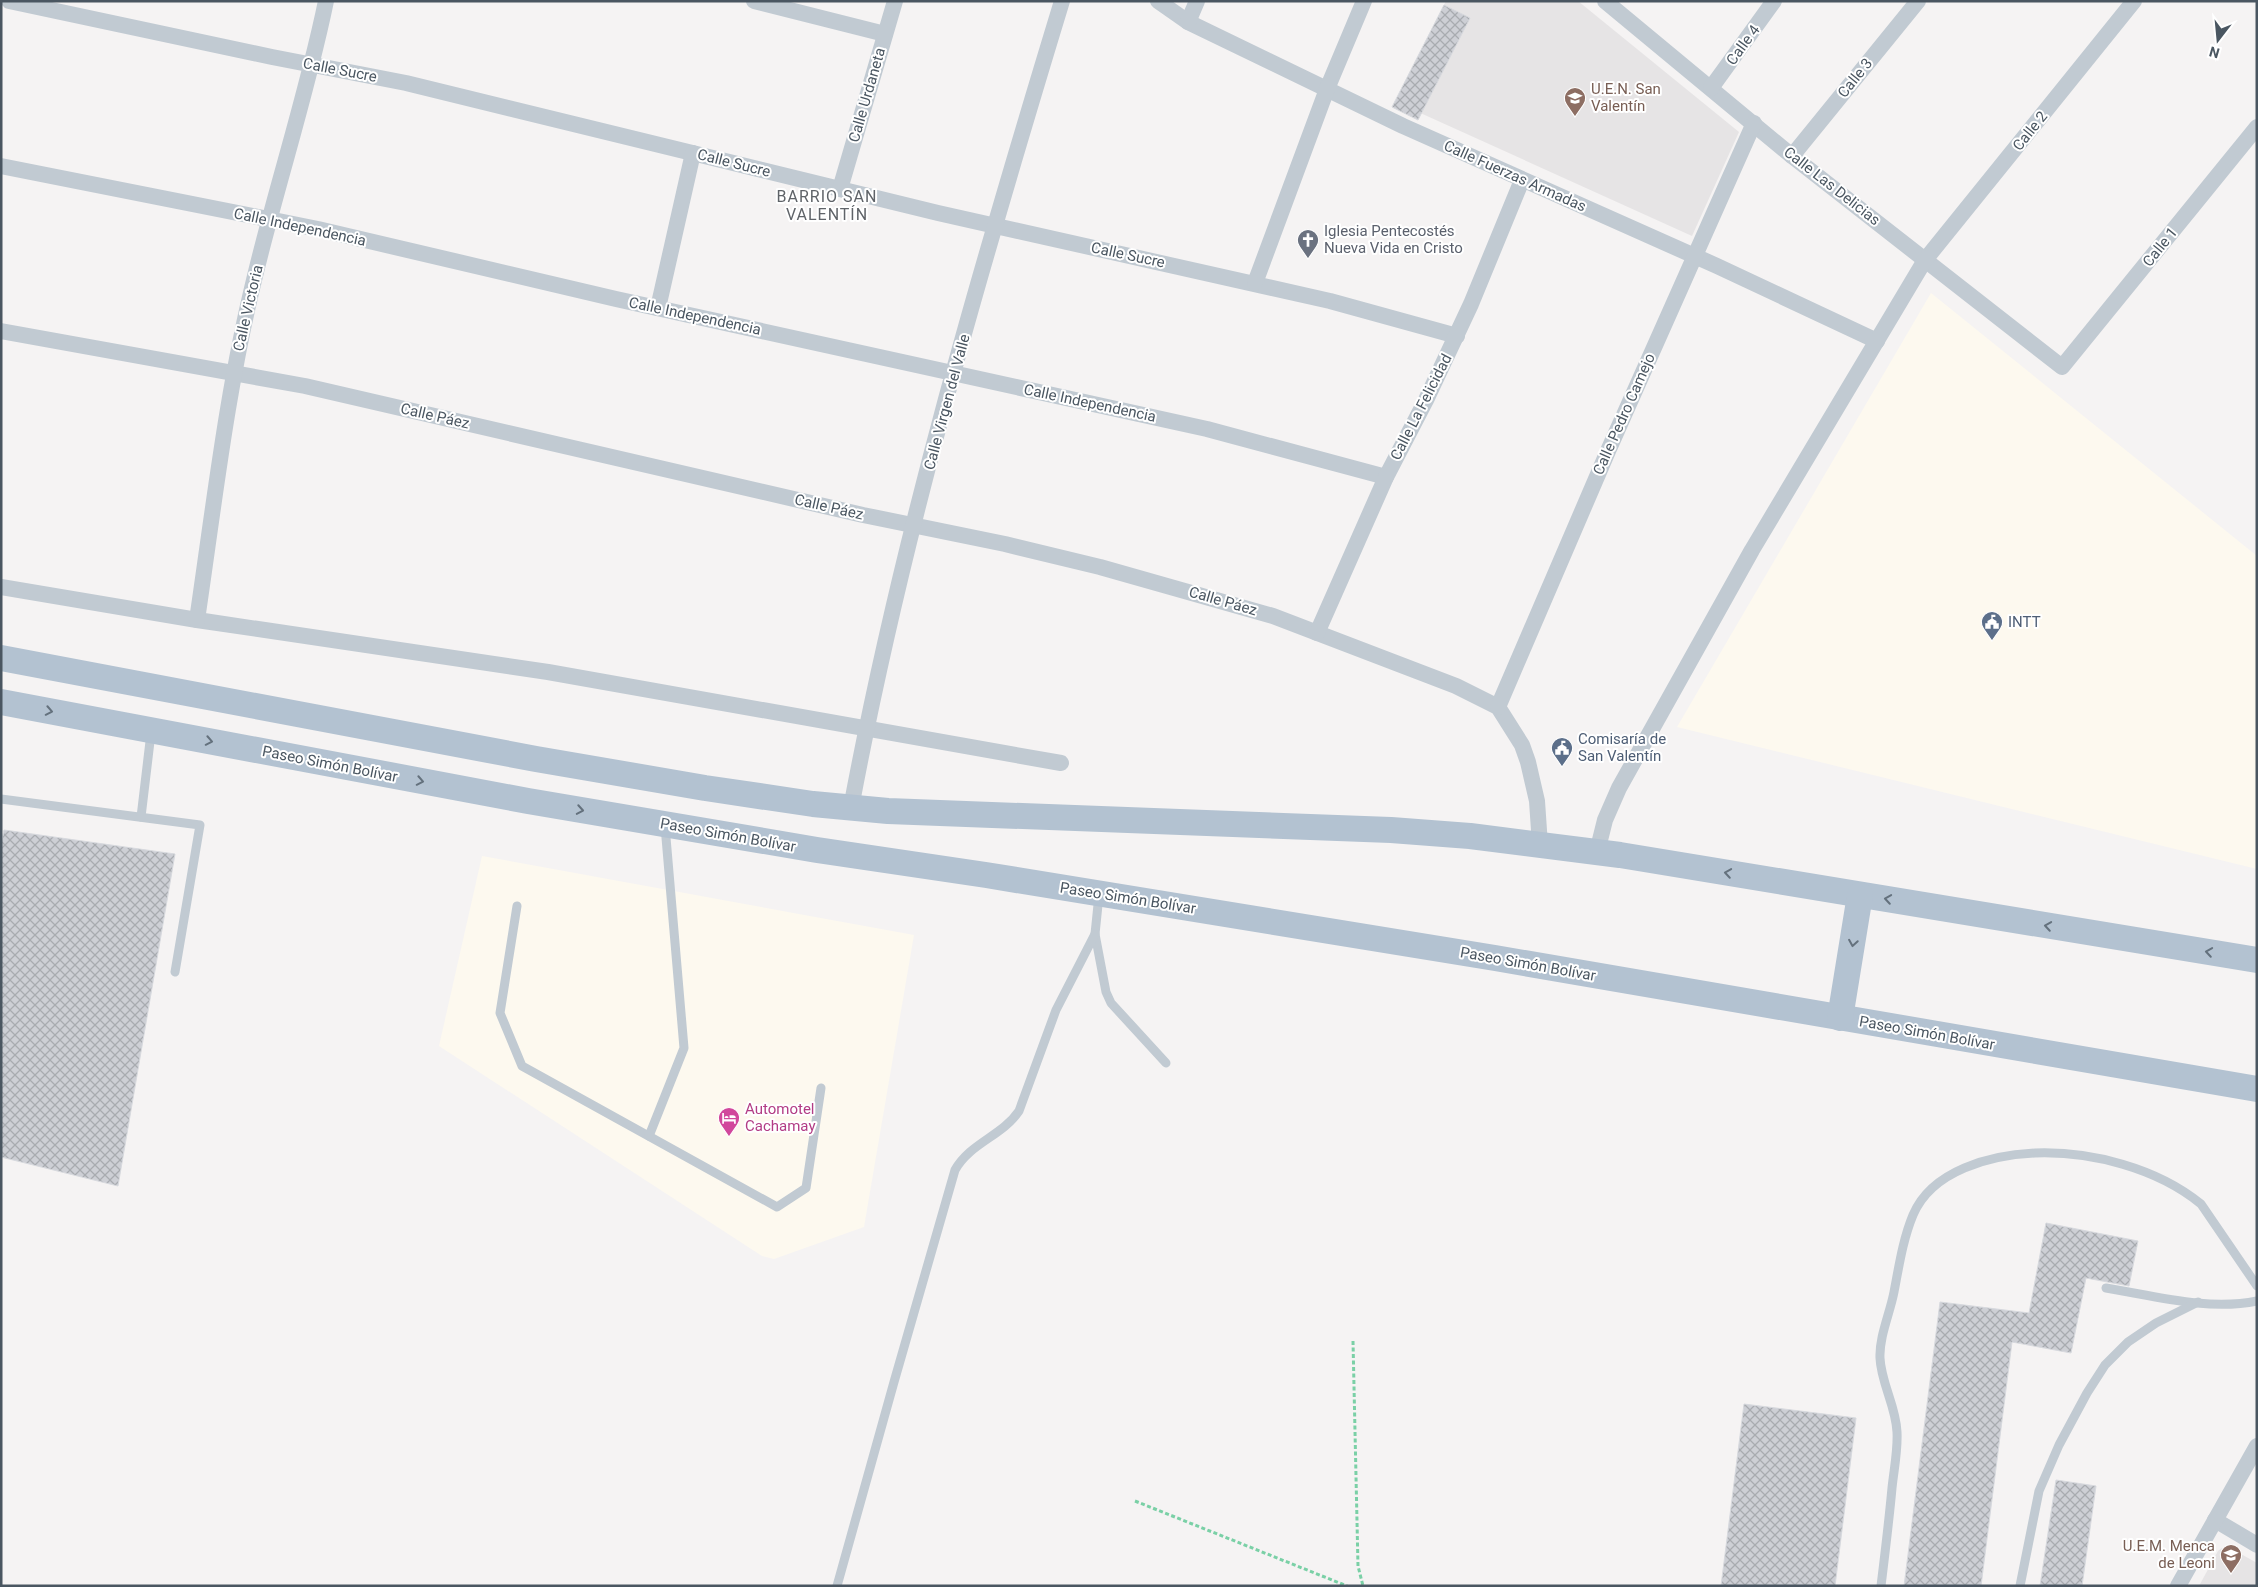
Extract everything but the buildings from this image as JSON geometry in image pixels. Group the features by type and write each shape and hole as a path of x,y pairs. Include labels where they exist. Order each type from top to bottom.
{"main road":[{"path":"1,658 536,759 705,788 814,804 851,808 1003,816 1391,830 1470,836 1597,852 2257,960"},
{"name":"Paseo Simón Bolívar","path":"1,702 518,799 1505,960 2257,1089"},
{"path":"1840,1018 1860,895"}],"street":[{"name":"Calle Sucre","path":"9,1 406,83 995,226 1330,301 1456,336"},
{"name":"Calle Victoria","path":"198,620 234,372 255,275 326,1"},
{"path":"754,1 886,34"},
{"name":"Calle Urdaneta","path":"840,189 895,1"},
{"name":"Calle Virgen del Valle","path":"851,808 866,727 913,525 995,226 1062,1"},
{"name":"Calle Fuerzas Armadas","path":"1158,1 1188,22 1403,126 1694,256 1877,341"},
{"path":"1188,22 1197,1"},
{"path":"1255,283 1327,89 1364,1"},
{"name":"Calle Las Delicias","path":"1605,1 1792,156 2062,367"},
{"name":"Calle 4","path":"1711,88 1774,1"},
{"name":"Calle 3","path":"1792,156 1918,1"},
{"name":"Calle 2","path":"1597,852 1606,820 1619,788 1752,550 1925,260 2134,1"},
{"name":"Calle Pedro Camejo","path":"1498,707 1608,451 1754,123"},
{"name":"Calle 1","path":"2062,367 2257,127"},
{"path":"658,308 693,153"},
{"name":"Calle Independencia","path":"1,166 270,220 1207,429 1386,477"},
{"name":"Calle La Felicidad","path":"1317,633 1386,477 1456,336 1522,180"},
{"name":"Calle Páez","path":"1,331 305,386 1100,567 1234,604 1317,633 1456,686 1498,707"},
{"path":"1,587 198,620 548,672 1061,763"},
{"path":"1498,707 1522,745 1528,762 1537,801 1540,845"},
{"path":"2178,1586 2257,1446"},
{"path":"2215,1520 2257,1545"}],"lane":[{"path":"141,817 152,730"},
{"path":"1,799 200,825 175,972"},
{"path":"649,1136 684,1048 664,824"},
{"path":"1099,893 1095,934 1106,992 1111,1003 1166,1063"},
{"path":"517,906 500,1013 522,1066 777,1207 806,1188 822,1088"},
{"path":"837,1586 956,1170 961,1160 973,1148 999,1133 1012,1122 1019,1111 1056,1010 1095,934"},
{"path":"1881,1586 1897,1430 1882,1371 1880,1347 1906,1234 1914,1213 1924,1196 1938,1184 1950,1175 1967,1168 1997,1158 2025,1153 2060,1152 2093,1157 2129,1167 2160,1179 2189,1194 2202,1204 2257,1286"},
{"path":"2106,1288 2220,1304 2257,1301"},
{"path":"2020,1586 2039,1491 2059,1444 2087,1393 2105,1365 2128,1342 2156,1324 2198,1302"}],"path":[{"path":"1353,1341 1358,1566 1363,1586"},
{"path":"1135,1501 1347,1586"}],"shaded area":[{"name":"U.E.N. San Valentín","path":"1446,1 1578,1 1739,132 1692,236 1396,102"},
{"name":"INTT","path":"1931,293 2257,556 2257,869 1677,727"},
{"name":"Automotel Cachamay","path":"482,856 914,935 864,1227 774,1259 762,1256 439,1046"},
{"name":"U.E.M. Menca de Leoni","path":"2222,1548 2232,1549 2257,1563 2257,1586 2199,1586 2218,1551"}],"place":[{"name":"U.E.N. San Valentín","path":"1575,117"},
{"name":"Iglesia Pentecostés Nueva Vida en Cristo","path":"1308,259"},
{"name":"INTT","path":"1992,641"},
{"name":"Comisaría de San Valentín","path":"1562,767"},
{"name":"Automotel Cachamay","path":"729,1137"},
{"name":"U.E.M. Menca de Leoni","path":"2231,1574"}],"district":[{"name":"BARRIO SAN VALENTÍN","path":"827,205"}]}
